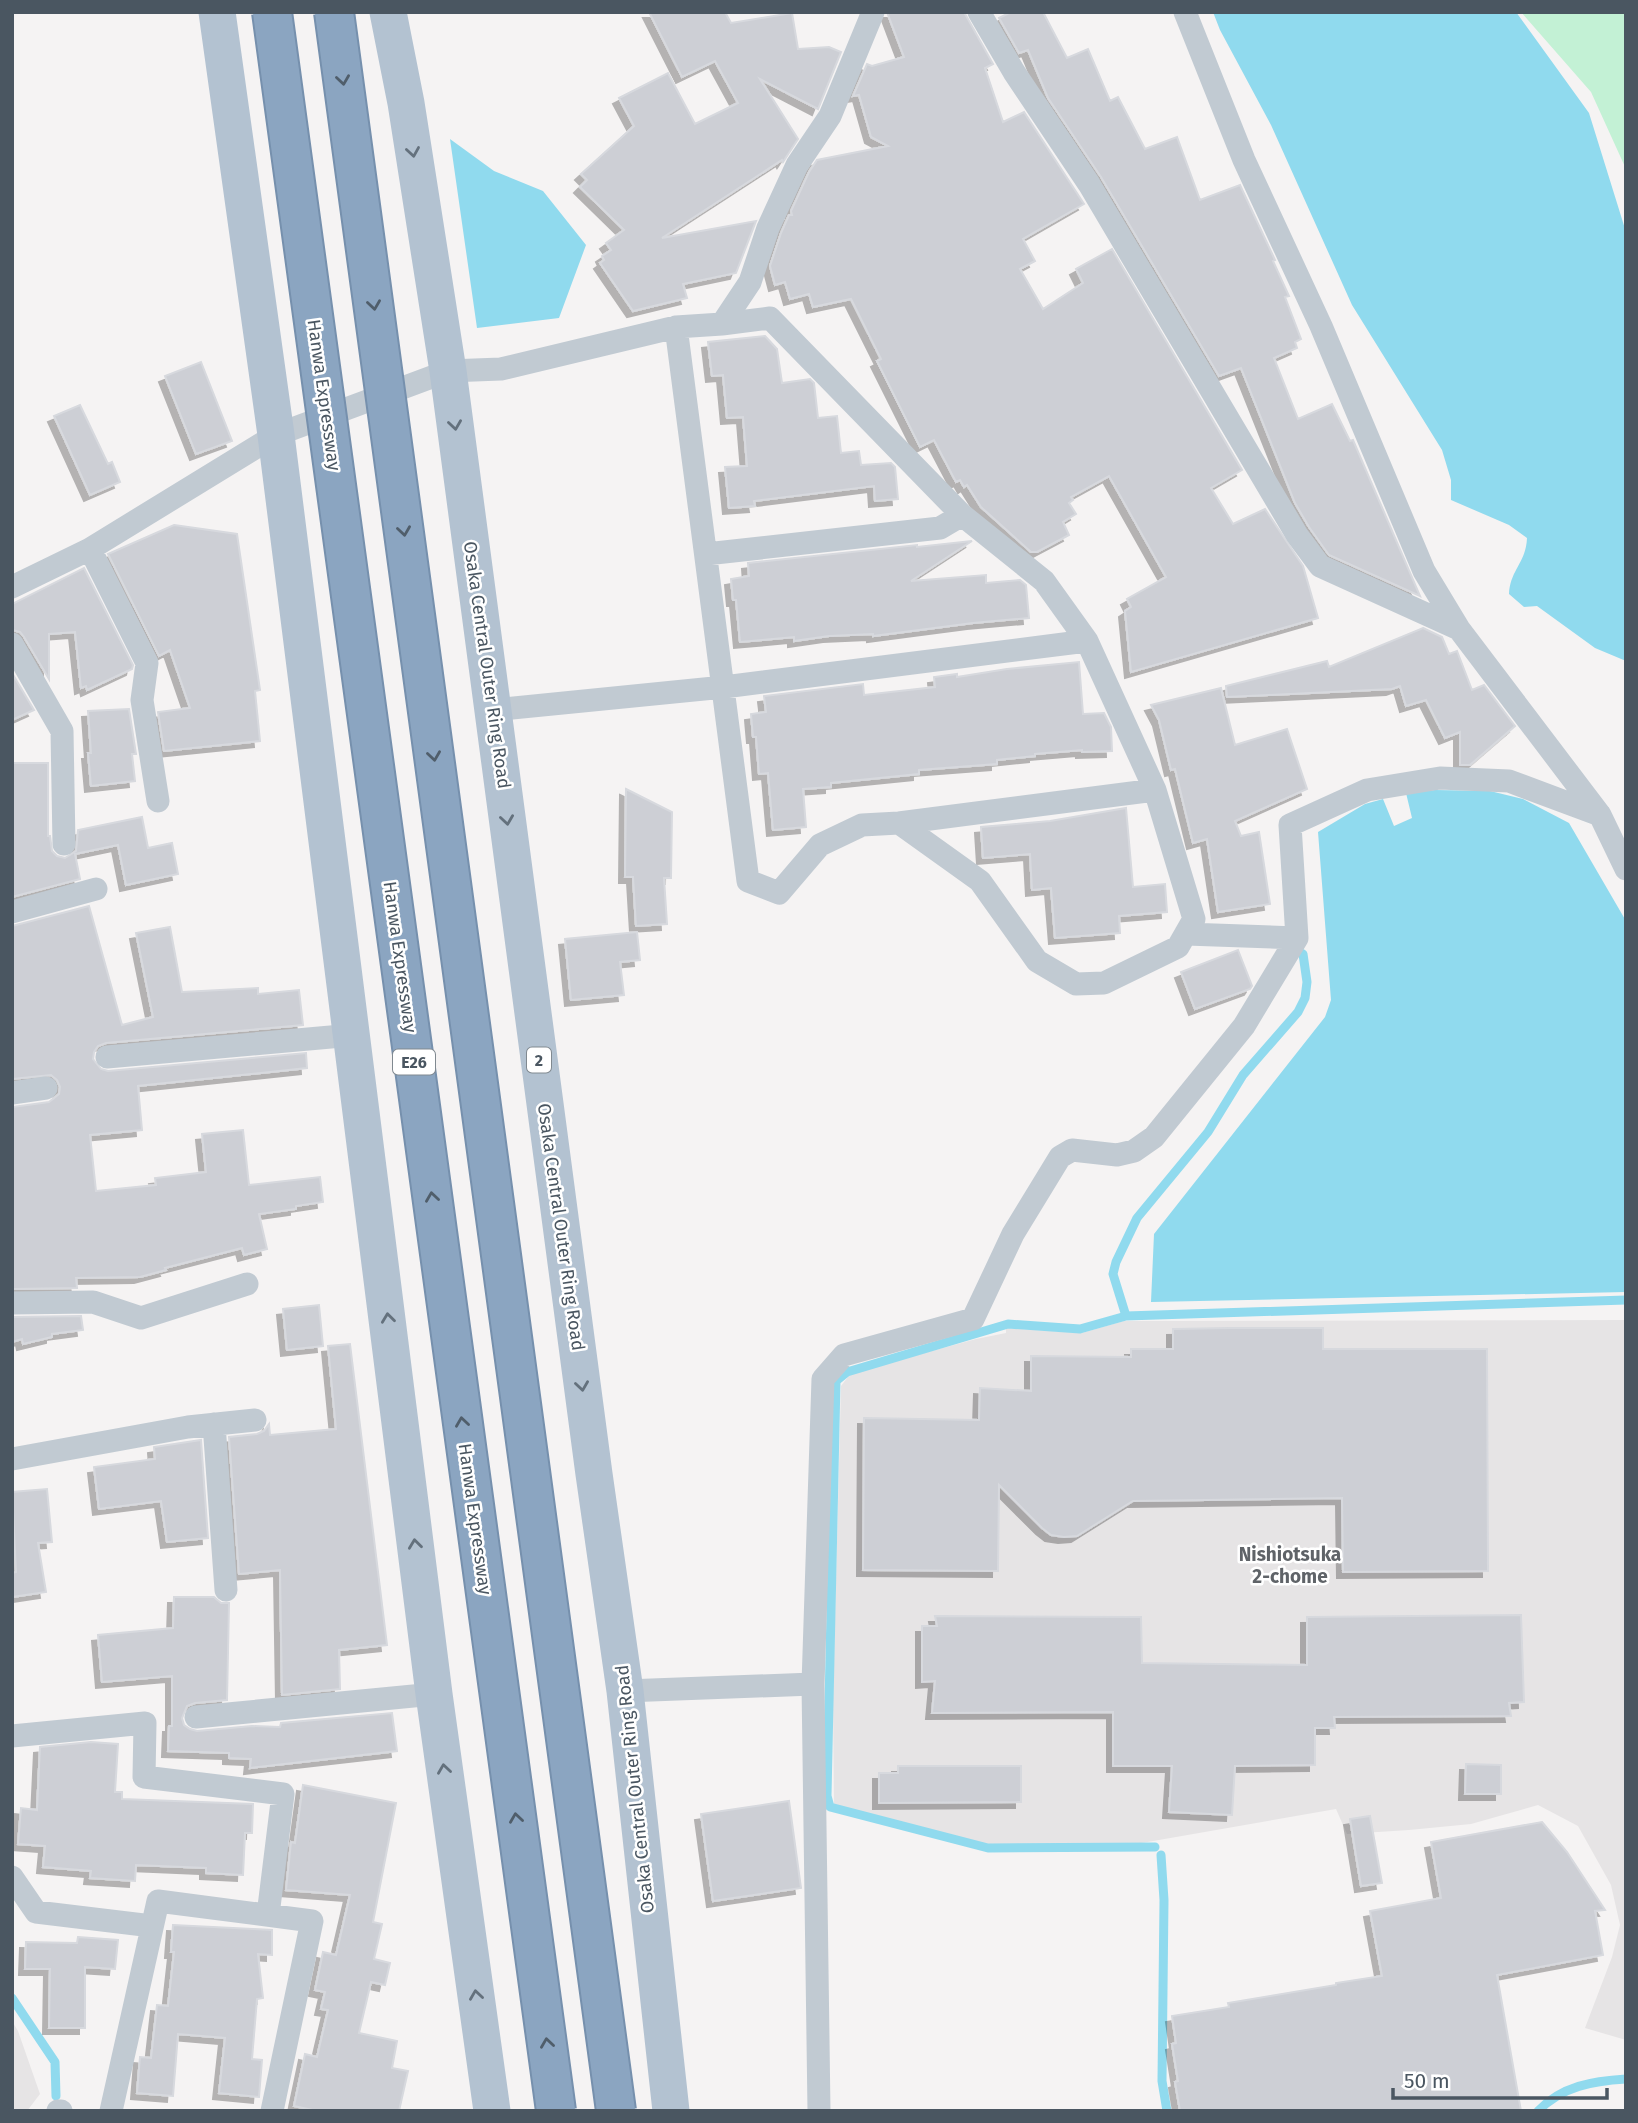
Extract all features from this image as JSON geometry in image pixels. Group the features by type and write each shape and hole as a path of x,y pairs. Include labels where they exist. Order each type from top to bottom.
{"highway":[{"name":"Hanwa Expressway","path":"272,12 556,2111"},
{"path":"334,12 616,2111"}],"main road":[{"path":"204,12 234,129"},
{"path":"217,12 276,435 434,1694 492,2111"},
{"name":"Osaka Central Outer Ring Road","path":"388,12 406,103 448,371 592,1461 625,1691 670,2111"},
{"path":"401,12 406,103"}],"street":[{"path":"722,324 750,282 768,228 797,165 830,116 873,12"},
{"path":"979,12 1014,72 1090,184 1297,536 1320,566 1459,629"},
{"path":"1185,12 1244,160 1321,326 1424,570 1459,629 1600,815 1626,869"},
{"path":"12,587 90,549 276,435 448,371 501,369 676,327 770,318 962,515 1044,582 1087,641 1155,790 1194,919 1178,947 1104,983 1076,984 1037,961 980,881 899,823"},
{"path":"676,327 748,881 779,893 820,845 862,825 899,823 1155,790"},
{"path":"706,554 940,528 962,515"},
{"path":"90,549 147,663 142,700 158,801"},
{"path":"493,710 724,687 1087,641"},
{"path":"12,644 62,731 64,844"},
{"path":"818,2111 813,1684 823,1379 844,1354 973,1319 1013,1234 1060,1157 1072,1150 1117,1155 1134,1151 1154,1137 1192,1093 1244,1026 1297,939 1290,825 1367,790 1440,778 1509,781 1600,815"},
{"path":"12,912 96,889"},
{"path":"1186,934 1297,939"},
{"path":"107,1057 353,1035"},
{"path":"12,1093 46,1088"},
{"path":"12,1303 93,1302 141,1318 247,1284"},
{"path":"12,1459 214,1424 255,1420"},
{"path":"214,1424 226,1590"},
{"path":"625,1691 813,1684"},
{"path":"196,1717 434,1694"},
{"path":"12,1737 145,1723 144,1777 283,1794 268,1915"},
{"path":"12,1877 36,1912 152,1926"},
{"path":"111,2111 158,1900 312,1921 272,2111"}],"shaded area":[{"path":"1626,1320 1626,2040 1585,2028 1612,1957 1620,1925 1611,1885 1578,1826 1538,1805 1471,1824 1409,1830 1347,1834 1336,1809 1136,1844 981,1845 834,1806 833,1699 841,1386 851,1373 1006,1333 1006,1328 1082,1333 1124,1321"},
{"path":"12,2021 40,2094 27,2111 12,2111"}],"green space":[{"path":"1521,12 1626,12 1626,169 1591,92"}],"water":[{"path":"1213,12 1516,12 1589,113 1626,232 1626,661 1595,648 1537,606 1524,607 1509,594 1527,538 1509,525 1451,500 1451,480 1442,450 1352,305 1271,125"},
{"path":"450,139 494,171 543,191 586,245 559,318 477,328"},
{"path":"1435,790 1490,791 1523,799 1569,823 1626,921 1626,1292 1151,1302 1154,1234 1325,1017 1331,1000 1318,832 1365,804 1383,799 1394,826 1412,818 1406,793"}],"building":[{"path":"649,12 725,12 731,23 792,13 798,49 829,47 841,52 818,109 760,79 798,139 783,162 782,160 662,238 756,221 736,273 683,284 687,298 633,311 600,263 604,260 602,256 611,250 606,243 624,230 580,187 587,180 581,174 634,126 619,98 668,73 695,124 738,103 715,61 682,77"},
{"path":"887,12 964,12 993,64 985,68 1003,122 1024,112 1084,204 1023,239 1035,261 1020,269 1043,309 1083,283 1076,269 1112,249 1242,470 1211,488 1233,524 1265,509 1303,566 1318,618 1131,672 1125,611 1131,607 1127,599 1166,577 1109,476 1071,497 1073,500 1069,503 1076,514 1063,522 1069,535 1037,552 1031,552 981,507 967,485 964,487 960,480 956,482 934,440 920,447 877,361 881,359 851,299 813,307 809,294 790,299 785,282 775,285 770,266 781,233 817,160 888,146 871,137 859,95 853,96 867,64 872,66 904,57"},
{"path":"1011,12 1043,12 1067,58 1088,49 1110,101 1118,97 1145,149 1177,137 1200,200 1240,185 1275,260 1273,261 1289,296 1285,297 1301,339 1295,342 1297,348 1274,358 1298,419 1332,404 1350,441 1353,440 1420,596 1329,555 1309,527 1295,503 1241,368 1219,376 1101,177 1048,98 1028,50 1019,53 999,18"},
{"path":"765,336 777,349 782,383 810,379 814,383 818,418 837,416 841,453 859,451 861,465 891,463 895,467 898,499 875,501 874,486 754,501 755,506 729,508 725,467 747,466 743,417 727,418 723,375 712,376 708,342"},
{"path":"201,362 232,441 196,454 165,376"},
{"path":"80,405 108,464 112,462 120,482 90,495 54,416"},
{"path":"174,525 237,534 260,690 255,691 260,741 164,751 158,712 190,708 170,650 159,656 108,554"},
{"path":"972,541 911,581 986,575 986,583 1020,580 1026,585 1029,618 873,636 829,636 794,641 794,637 740,642 731,579 749,576 748,563"},
{"path":"84,568 133,665 132,669 87,690 86,686 81,688 75,632 49,634 49,679 24,637 20,632 12,630 12,604"},
{"path":"1423,628 1442,637 1449,654 1457,651 1472,690 1484,685 1515,726 1470,765 1460,765 1460,732 1445,738 1426,700 1406,706 1400,686 1392,689 1227,697 1226,686 1327,661 1329,667"},
{"path":"1079,662 1083,714 1104,713 1111,727 1112,751 1082,750 1035,754 997,760 997,764 919,770 919,774 831,783 831,787 803,789 806,827 773,830 768,773 759,774 751,714 766,712 764,696 863,684 864,695 935,687 934,677 957,674 957,677"},
{"path":"12,673 34,710 12,720"},
{"path":"1221,688 1235,745 1287,729 1307,789 1235,821 1241,836 1259,832 1270,904 1218,912 1207,839 1193,843 1175,769 1171,770 1159,720 1151,705"},
{"path":"129,709 136,754 132,754 135,781 91,786 88,711"},
{"path":"12,763 48,763 48,836 52,851 57,856 65,858 76,851 78,830 142,817 148,848 172,843 178,874 126,885 118,845 75,854 80,879 12,897"},
{"path":"626,789 672,812 671,878 664,878 667,924 636,926 633,877 625,877"},
{"path":"1126,808 1133,887 1165,884 1167,912 1119,916 1120,933 1055,938 1051,888 1032,890 1030,854 983,858 981,827 1050,821"},
{"path":"89,906 122,1025 153,1017 136,933 170,927 182,992 258,988 258,994 299,990 303,1025 106,1043 98,1046 94,1052 93,1059 101,1069 108,1071 306,1053 307,1068 138,1086 142,1130 90,1135 96,1191 156,1185 155,1178 206,1172 202,1134 243,1130 249,1185 320,1177 323,1202 259,1214 267,1249 244,1255 242,1248 140,1277 76,1278 77,1288 12,1289 12,1107 49,1102 59,1094 60,1087 51,1075 12,1079 12,926"},
{"path":"637,932 640,960 620,962 624,995 571,1000 565,939"},
{"path":"1238,950 1252,986 1250,989 1195,1009 1181,972"},
{"path":"319,1305 323,1346 287,1350 283,1309"},
{"path":"81,1316 83,1330 52,1334 52,1337 23,1344 22,1339 12,1342 12,1317"},
{"path":"1323,1328 1323,1349 1487,1349 1488,1571 1343,1572 1342,1498 1133,1501 1077,1536 1064,1537 1051,1535 1042,1528 999,1485 998,1571 863,1570 864,1418 979,1420 980,1388 1031,1391 1031,1356 1131,1357 1131,1349 1173,1349 1173,1329"},
{"path":"350,1344 387,1645 339,1650 340,1689 282,1695 280,1570 239,1574 229,1437 257,1434 264,1431 269,1424 270,1435 336,1429 328,1346"},
{"path":"201,1440 208,1538 167,1542 161,1501 99,1509 94,1467 155,1459 154,1447"},
{"path":"47,1489 52,1542 38,1543 46,1592 12,1597 12,1573 16,1572 12,1492"},
{"path":"174,1597 214,1597 221,1603 229,1603 227,1700 187,1706 182,1718 184,1725 197,1731 252,1726 280,1727 281,1723 392,1713 397,1751 250,1768 251,1759 229,1758 229,1753 168,1751 169,1726 172,1726 172,1676 102,1682 98,1635 173,1628"},
{"path":"1521,1615 1524,1702 1509,1703 1511,1716 1334,1717 1335,1728 1315,1728 1315,1765 1235,1766 1232,1815 1169,1812 1172,1766 1113,1766 1113,1712 932,1713 935,1681 922,1682 922,1626 937,1626 935,1616 1141,1617 1142,1663 1307,1665 1307,1617"},
{"path":"91,1742 118,1744 115,1792 122,1792 122,1799 253,1804 252,1833 245,1833 243,1875 206,1873 206,1868 136,1865 135,1881 90,1878 91,1871 43,1867 45,1846 18,1844 21,1808 37,1810 40,1747"},
{"path":"1466,1764 1501,1765 1501,1794 1465,1794"},
{"path":"898,1766 1021,1766 1021,1802 879,1803 879,1773 898,1773"},
{"path":"303,1785 396,1803 373,1922 382,1924 374,1959 390,1963 385,1985 371,1982 359,2033 397,2041 392,2068 408,2071 399,2111 317,2111 294,2106 305,2054 317,2057 328,2010 321,2009 325,1992 315,1990 323,1952 336,1955 350,1895 286,1890 291,1842 295,1843"},
{"path":"789,1801 801,1888 713,1901 701,1814"},
{"path":"1370,1816 1382,1883 1361,1886 1350,1819"},
{"path":"1542,1822 1567,1852 1605,1910 1595,1911 1603,1955 1497,1975 1521,2111 1180,2111 1175,2082 1178,2081 1172,2044 1176,2043 1172,2016 1229,2007 1228,2003 1382,1976 1370,1911 1441,1898 1431,1842"},
{"path":"173,1925 272,1930 272,1955 258,1954 263,1998 257,1999 252,2059 262,2060 259,2097 219,2093 225,2038 178,2034 173,2096 137,2093 140,2057 151,2058 157,2005 168,2006 174,1952 171,1952"},
{"path":"78,1937 118,1940 115,1969 85,1967 85,2028 49,2028 50,1969 25,1969 26,1942 77,1943"}],"waterway":[{"path":"1155,1847 988,1848 830,1807 827,1796 836,1381 847,1372 1008,1324 1080,1329 1126,1316 1113,1274 1116,1262 1137,1218 1208,1132 1243,1075 1298,1012 1305,998 1307,982 1303,954 1293,949"},
{"path":"1126,1316 1626,1300"},
{"path":"1161,1855 1164,1900 1162,2081 1167,2111"},
{"path":"12,1998 55,2062 56,2096"},
{"path":"1538,2111 1568,2090 1602,2081 1626,2079"}],"district":[{"name":"Nishiotsuka 2-chome","path":"1290,1565"}]}
